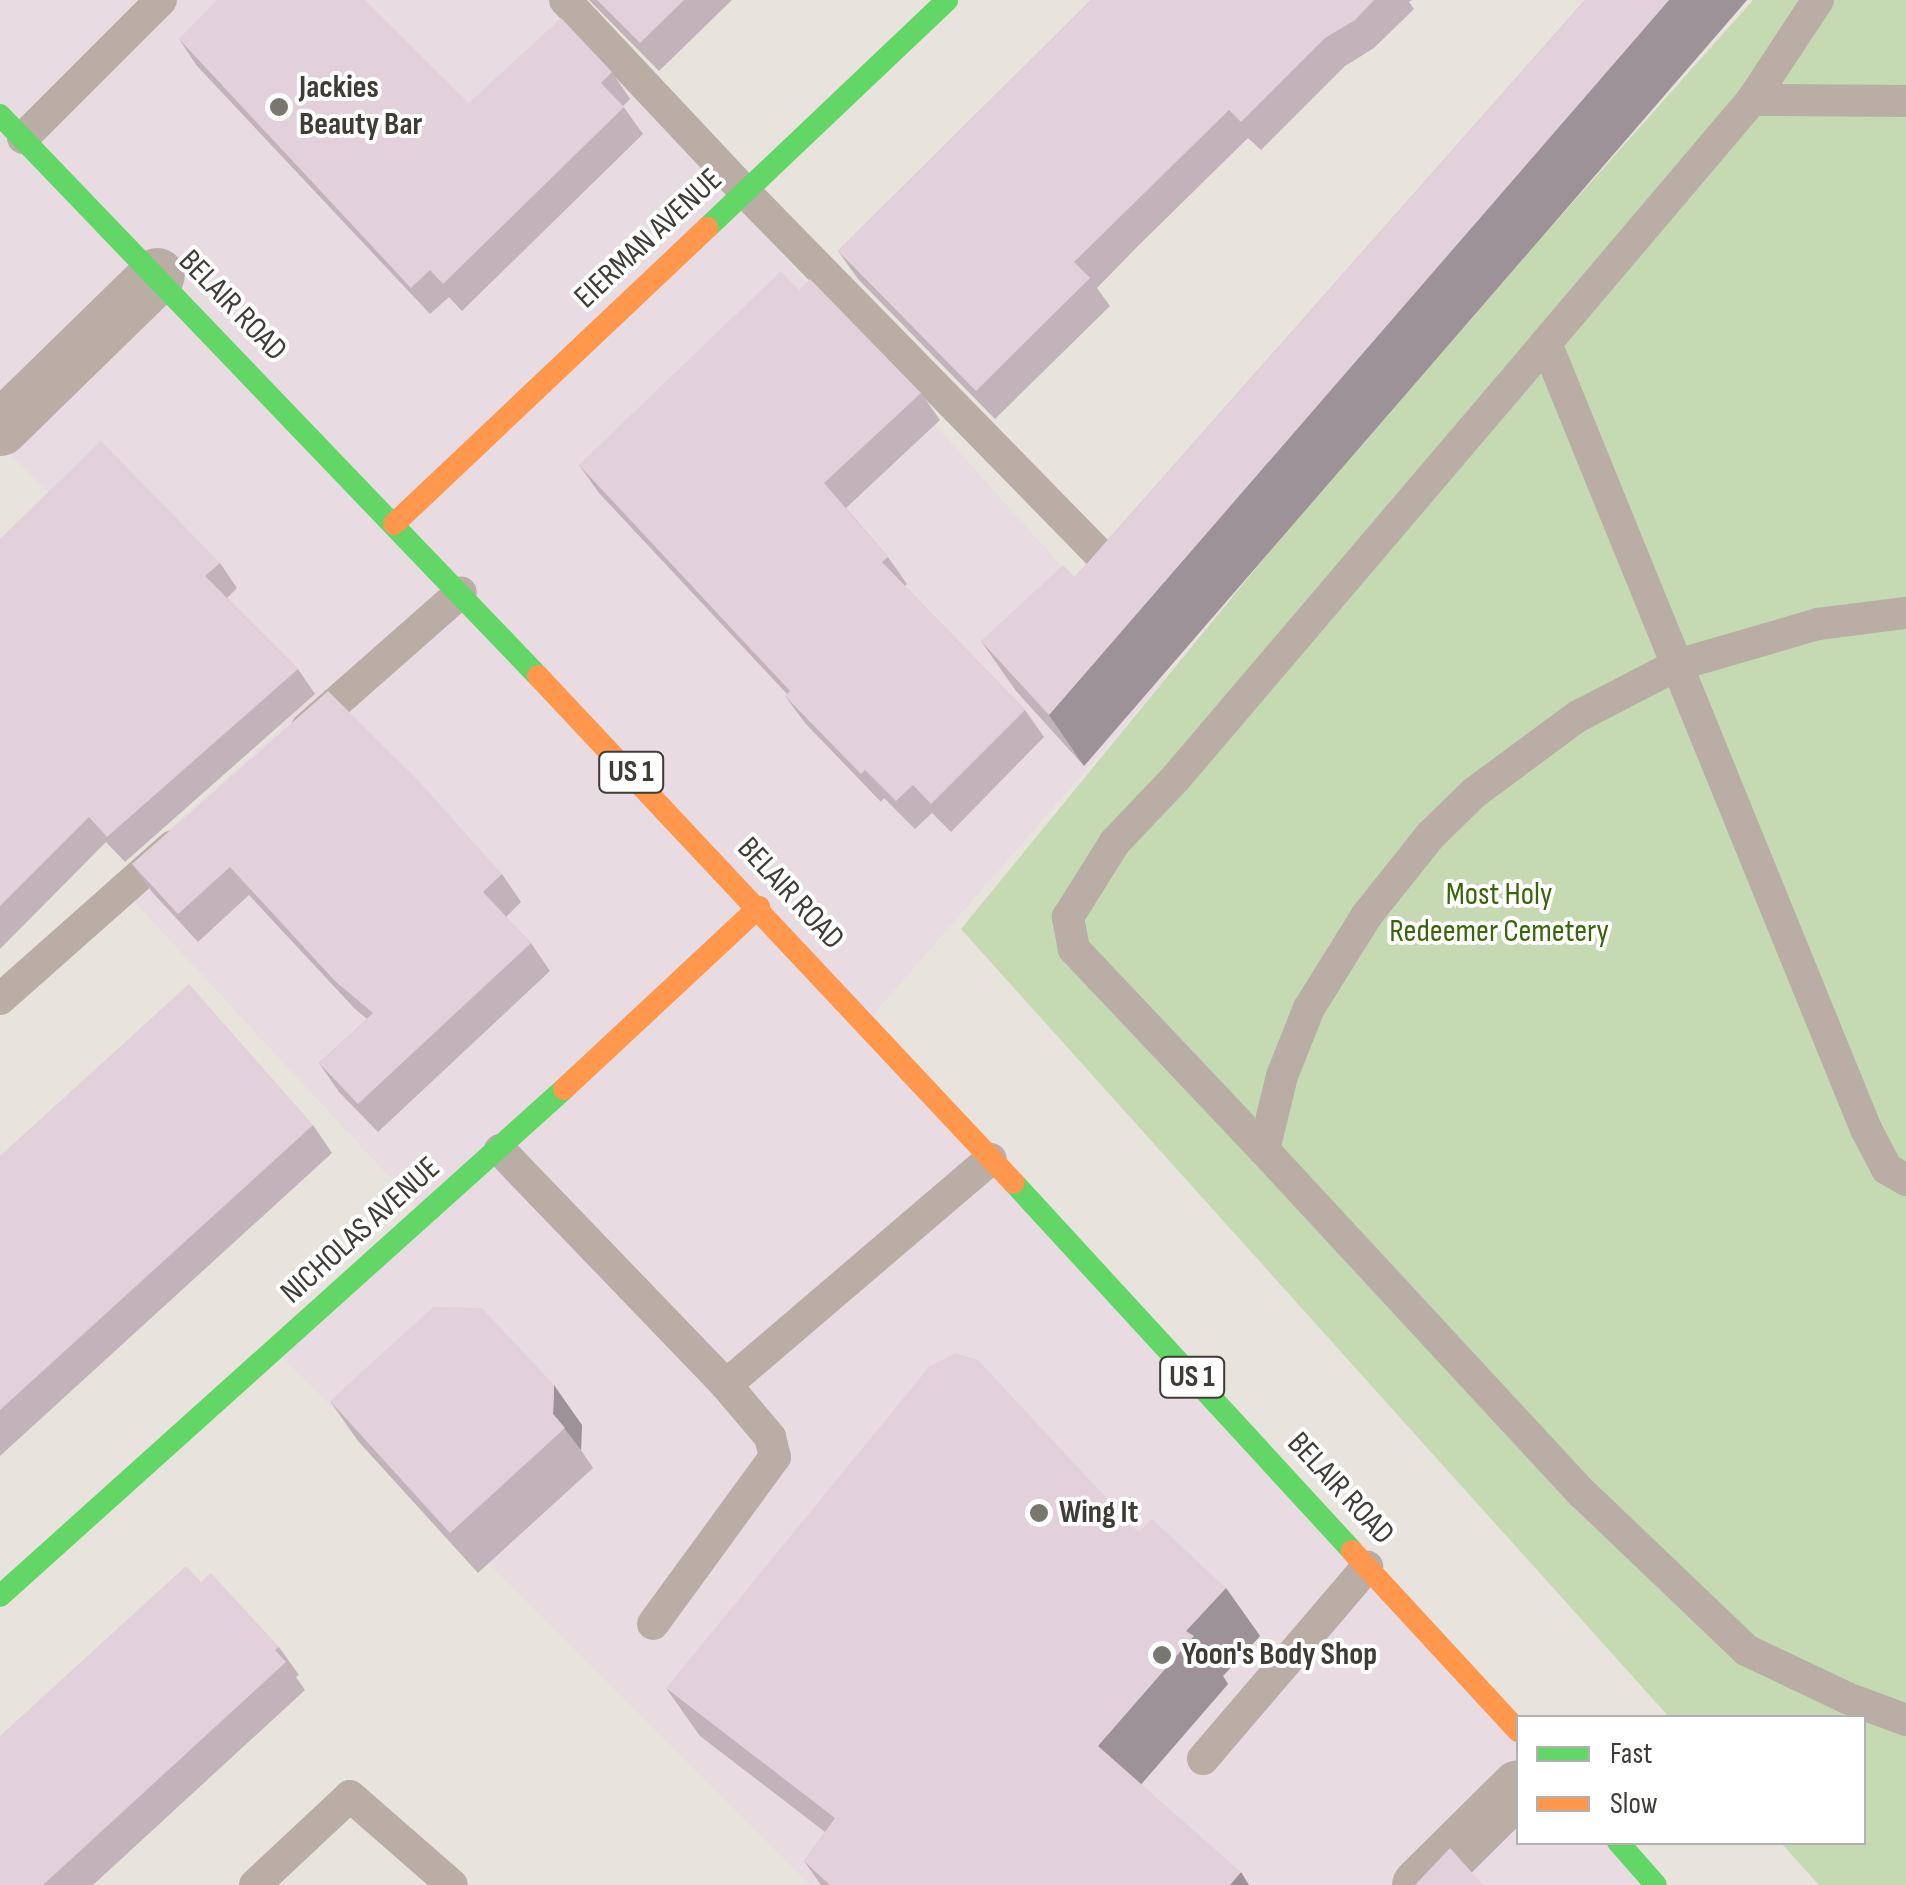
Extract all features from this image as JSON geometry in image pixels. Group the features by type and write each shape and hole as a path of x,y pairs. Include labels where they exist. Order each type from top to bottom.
{"main road":[{"name":"EIERMAN AVENUE","path":"394,524 947,0"},
{"name":"BELAIR ROAD","path":"0,115 157,274 758,907 1516,1729"},
{"name":"NICHOLAS AVENUE","path":"0,1596 500,1150 758,907"},
{"path":"1621,1845 1656,1885"}],"street":[{"path":"0,428 157,274"},
{"path":"1419,1885 1516,1789"}],"lane":[{"path":"23,138 161,0"},
{"path":"565,0 746,193 1114,569 1153,525"},
{"path":"1818,0 1752,100 1188,764 1115,842 1068,917 1074,949 1583,1494 1746,1650 1906,1720"},
{"path":"1752,100 1906,101"},
{"path":"1546,343 1866,1129 1887,1170 1906,1180"},
{"path":"282,750 461,592"},
{"path":"1264,1150 1282,1076 1309,1008 1366,915 1430,836 1474,793 1552,734 1677,665 1818,624 1906,614"},
{"path":"0,999 193,828"},
{"path":"500,1150 726,1385 770,1438 775,1457 653,1624"},
{"path":"726,1385 991,1159"},
{"path":"1203,1758 1368,1567"},
{"path":"255,1885 350,1796 452,1885"}],"shaded area":[{"path":"0,0 553,0 1164,680 866,1023 1516,1729 1516,1845 1620,1845 1656,1885 810,1885 271,1346 420,1210 113,879 283,727 0,444"}],"green space":[{"name":"Most Holy Redeemer Cemetery","path":"1753,0 1906,0 1906,1885 1819,1885 1783,1845 1866,1845 1866,1715 1667,1715 961,929 1350,453"}],"building":[{"path":"217,0 365,0 469,103 561,18 612,72 601,83 624,107 443,284 430,270 411,288 179,39"},
{"path":"597,0 684,0 640,43"},
{"path":"1091,0 1374,0 1355,20 1325,38 1241,122 1229,110 1074,262 1090,278 976,391 838,251"},
{"path":"1585,0 1669,0 1049,715 981,641 1063,565 1075,577"},
{"path":"781,271 799,290 810,279 921,393 824,483 888,557 882,562 1025,710 931,804 913,785 896,801 865,770 861,774 785,696 790,691 579,465"},
{"path":"101,441 220,563 205,576 298,669 107,837 89,817 0,906 0,539"},
{"path":"328,691 416,778 502,874 483,892 531,943 358,1104 319,1063 373,1013 335,981 230,867 178,914 132,864"},
{"path":"189,984 313,1125 0,1410 0,1156"},
{"path":"433,1307 482,1308 554,1385 553,1414 565,1428 450,1533 330,1401"},
{"path":"955,1353 978,1360 1138,1532 1152,1519 1226,1588 1186,1631 1194,1636 1098,1746 1241,1872 1230,1885 830,1885 804,1861 835,1818 666,1688 929,1367"},
{"path":"186,1566 201,1582 211,1573 279,1647 275,1650 286,1662 43,1885 0,1885 0,1736"},
{"path":"1450,1848 1483,1885 1415,1885"}],"traffic: fast":[{"path":"707,228 947,0"},
{"path":"0,115 538,676"},
{"path":"0,1596 564,1089"},
{"path":"1014,1183 1352,1551"},
{"path":"1621,1845 1656,1885"}],"traffic: slow":[{"path":"394,524 707,228"},
{"path":"538,676 1014,1183"},
{"path":"564,1089 759,907"},
{"path":"1352,1551 1516,1729"}],"place":[{"name":"Jackies Beauty Bar","path":"279,107"},
{"name":"Wing It","path":"1039,1513"},
{"name":"Yoon's Body Shop","path":"1162,1655"}]}
